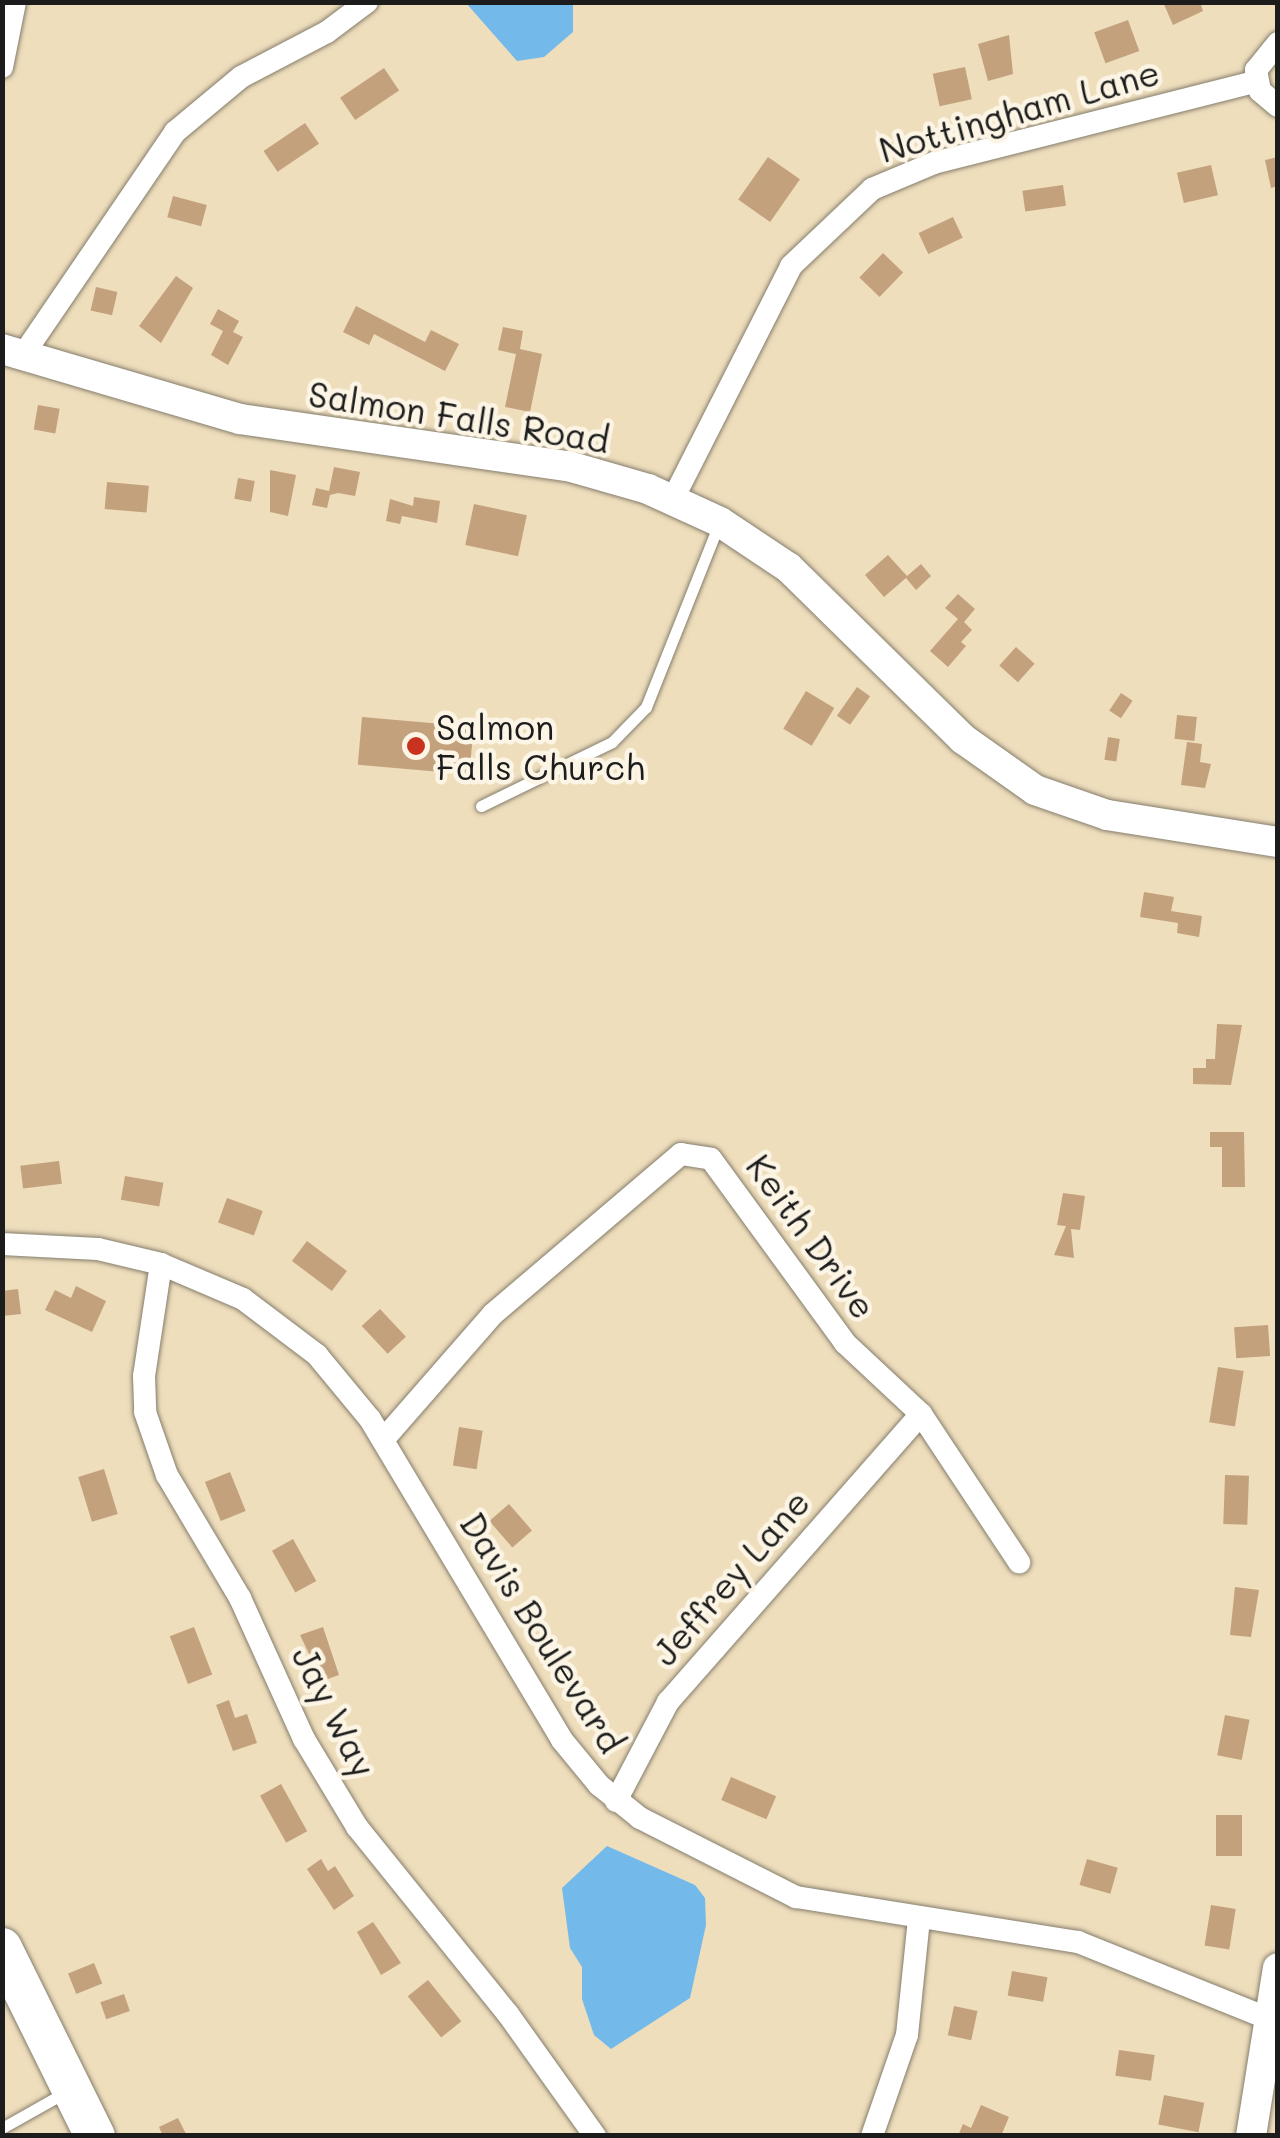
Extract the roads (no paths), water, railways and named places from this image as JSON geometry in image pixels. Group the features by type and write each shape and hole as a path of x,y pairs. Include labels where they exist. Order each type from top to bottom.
{"highway":[{"path":"2,1948 95,2136"}],"street":[{"path":"2,67 15,2"},
{"path":"13,352 175,132 241,77 328,32 367,2"},
{"path":"1278,44 1260,59 1257,81 1278,106"},
{"name":"Nottingham Lane","path":"674,499 791,266 872,188 934,164 1257,81"},
{"name":"Salmon Falls Road","path":"13,352 180,406 568,466 674,499 720,522 824,596 963,739 1035,790 1107,815 1278,842"},
{"name":"Keith Drive","path":"383,1440 493,1314 681,1154 712,1159 845,1343 920,1414 1020,1562"},
{"name":"Davis Boulevard","path":"2,1244 79,1246 161,1264 242,1300 281,1324 334,1372 383,1440 562,1740 616,1802 682,1843 796,1897 918,1918 988,1923 1078,1942 1268,2018"},
{"name":"Jay Way","path":"161,1264 144,1376 145,1412 167,1475 240,1598 304,1740 357,1827 508,2014 594,2136"},
{"name":"Jeffrey Lane","path":"616,1802 668,1702 920,1414"},
{"path":"872,2136 907,2035 918,1918"},
{"path":"1251,2136 1278,1968"}],"lane":[{"path":"481,806 612,742 646,707 720,522"},
{"path":"2,2128 72,2088"}],"water":[{"path":"466,3 573,3 573,32 544,57 517,61"},
{"path":"607,1846 695,1885 705,1898 706,1925 690,1998 611,2049 594,2035 582,1999 582,1967 570,1948 562,1888"}],"place":[{"name":"Salmon Falls Church","path":"416,746"}]}
